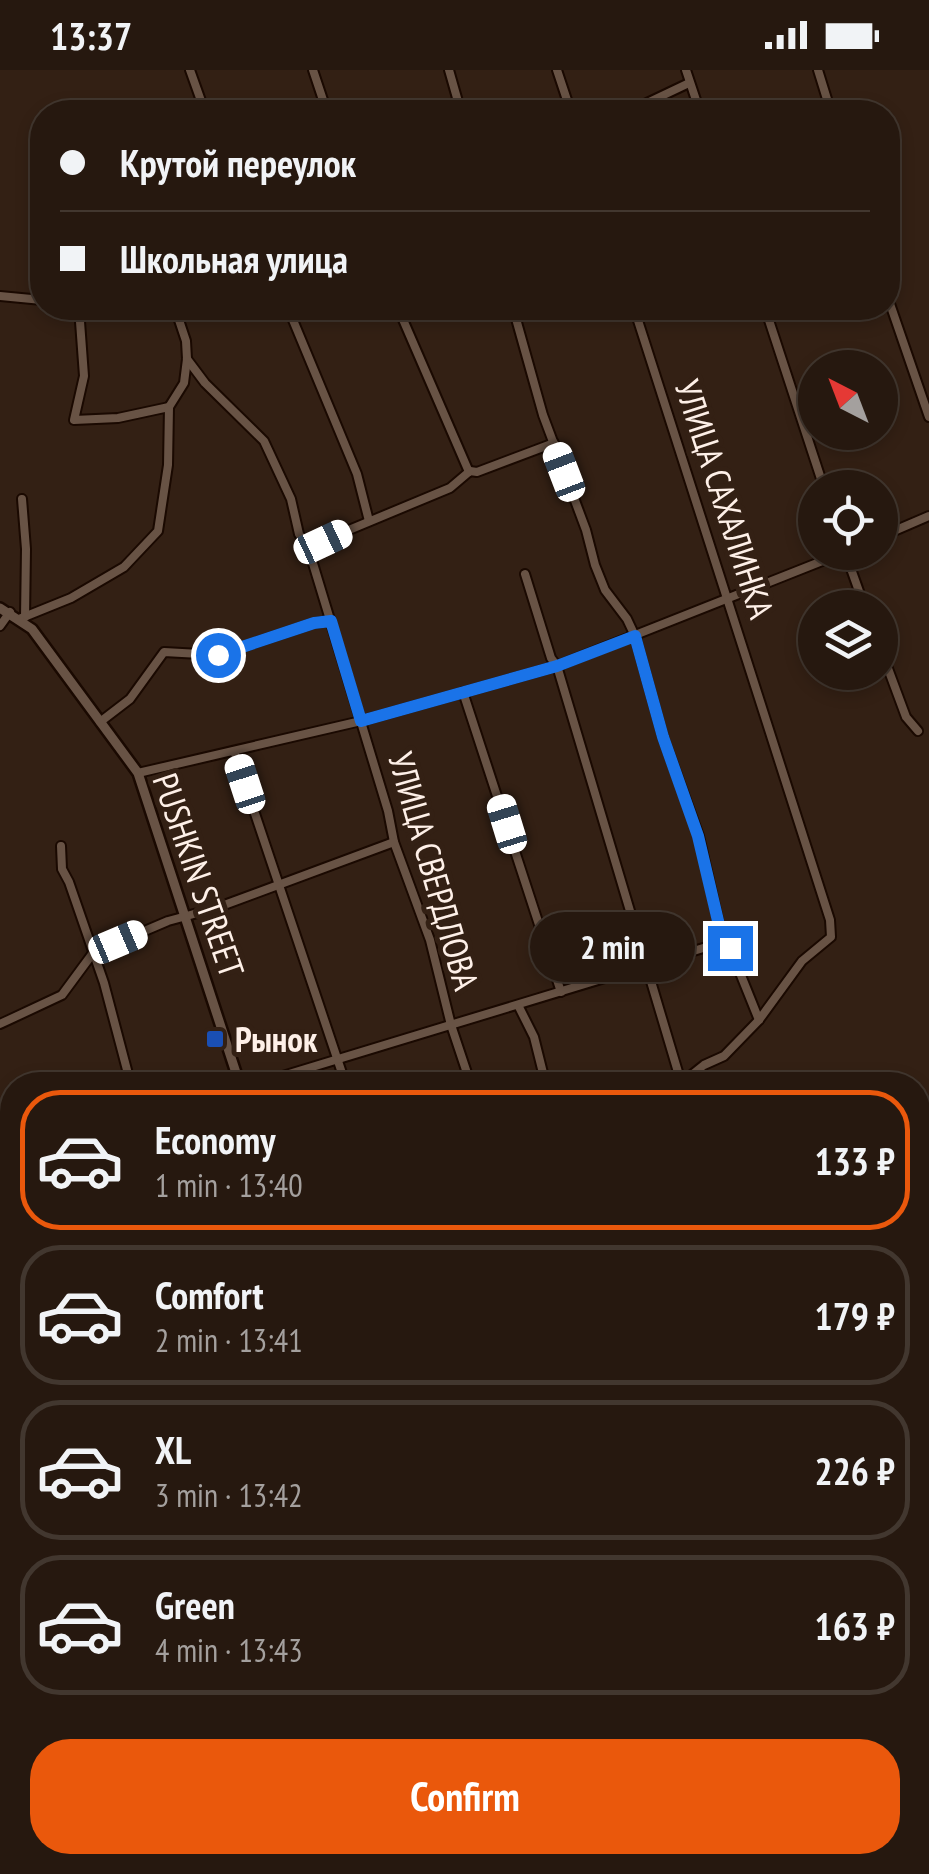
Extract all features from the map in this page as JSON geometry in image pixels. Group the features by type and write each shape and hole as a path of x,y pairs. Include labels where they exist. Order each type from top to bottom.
{"street":[{"path":"190,70 201,100"},
{"path":"313,70 323,100"},
{"path":"449,70 458,100"},
{"path":"557,70 566,100"},
{"path":"686,70 695,100"},
{"path":"818,70 827,100"},
{"path":"654,100 689,84"},
{"path":"0,296 30,299"},
{"path":"81,320 84,376 74,420 118,418 169,407"},
{"path":"22,498 26,549 22,618 71,598 124,567 151,540 158,530 168,466 169,407 184,384 186,341 179,320"},
{"path":"293,320 358,474 370,521"},
{"path":"403,320 469,472"},
{"path":"517,320 605,590 627,618 635,636 663,737 698,836 723,942 730,948 760,1020 724,1056 698,1072"},
{"name":"УЛИЦА САХАЛИНКА","path":"638,320 830,920 832,937 802,960 760,1020"},
{"path":"769,320 818,470"},
{"path":"896,320 929,417"},
{"name":"УЛИЦА СВЕРДЛОВА","path":"187,359 205,383 264,440 291,499 298,534 308,547 394,842 430,940 467,1072"},
{"path":"308,547 450,488 469,472 554,442"},
{"path":"898,529 929,516"},
{"path":"138,774 361,721 557,666 802,570"},
{"path":"526,574 551,658 557,666 677,1072"},
{"path":"0,626 5,610"},
{"name":"PUSHKIN STREET","path":"5,610 22,618 32,630 138,774 236,1072"},
{"path":"100,722 130,699 164,652 218,655 331,621"},
{"path":"896,690 906,718 918,732"},
{"path":"463,692 561,992"},
{"path":"234,751 341,1072"},
{"path":"0,1024 62,995 93,952 168,921 186,918 394,842"},
{"path":"61,846 62,869 93,952 127,1072"},
{"path":"297,1072 723,942"},
{"path":"518,1004 534,1037 543,1072"}],"place":[{"name":"Рынок","path":"215,1039"}],"route":[{"path":"218,655 331,621 361,721 557,666 635,636 663,737 698,836 723,942 730,948"}]}
